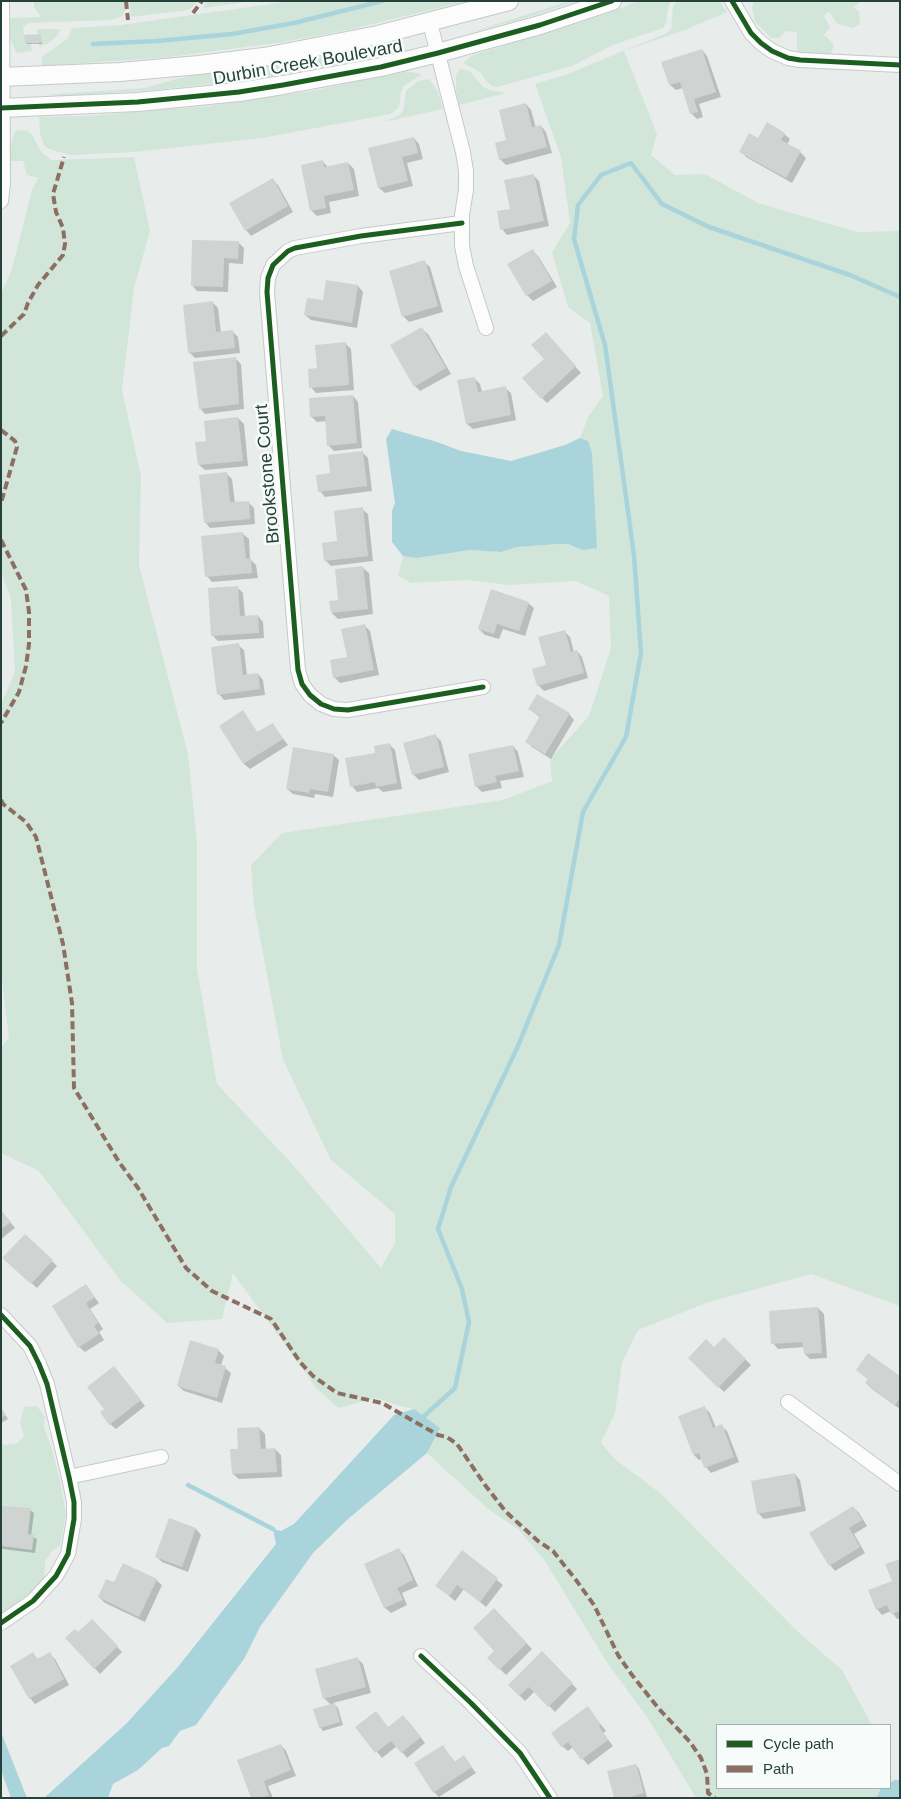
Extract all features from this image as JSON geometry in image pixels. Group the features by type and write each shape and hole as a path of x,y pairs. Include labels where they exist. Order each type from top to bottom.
{"street":[{"path":"1,201 3,184 2,1"},
{"name":"Durbin Creek Boulevard","path":"1,77 75,75 199,66 326,46 430,23 509,1"},
{"name":"Durbin Creek Boulevard","path":"2,108 138,102 239,92 327,78 438,53 540,25 612,1"},
{"path":"732,1 751,33 772,51 788,58 900,65"},
{"path":"430,23 463,152 466,190 462,223 462,246 466,266 486,328"},
{"name":"Brookstone Court","path":"462,223 361,236 295,248 283,255 273,265 268,278 267,292 298,670 302,684 310,695 321,704 334,709 348,710 483,687"},
{"path":"1,1315 30,1346 47,1384 74,1502 74,1519 68,1554 62,1567 33,1601 1,1623"},
{"path":"788,1402 900,1484"},
{"path":"69,1477 160,1456"},
{"path":"421,1656 520,1753 550,1798"}],"green space":[{"path":"34,1 124,1 125,11 119,18 108,20 29,23 23,27 25,43 31,43 32,51 17,53 10,39 9,18 41,17 34,7"},
{"path":"129,1 199,1 189,10 131,17"},
{"path":"206,1 239,1 239,3 203,8"},
{"path":"292,1 467,1 348,30 284,42 169,57 42,66 42,57 68,38 72,28 121,25"},
{"path":"570,1 578,1 522,19 468,33"},
{"path":"638,1 670,1 667,21 663,28 613,45 572,66 497,87 487,82 480,72 463,63 473,55 560,29"},
{"path":"677,1 719,1 727,12 685,30 624,51 657,134 651,155 675,175 705,174 758,203 857,232 900,231 900,1307 811,1274 709,1302 638,1330 622,1363 615,1413 601,1443 616,1460 659,1492 796,1630 842,1670 871,1724 716,1724 716,1789 880,1789 876,1798 696,1798 649,1720 606,1661 545,1561 519,1530 488,1509 427,1453 440,1428 414,1409 376,1398 338,1408 317,1389 233,1273 222,1319 167,1323 120,1280 39,1171 1,1153 1,1047 9,1038 1,971 1,704 15,672 11,599 1,572 1,294 12,269 32,190 38,178 27,175 23,161 10,161 10,149 14,134 17,130 28,131 42,153 52,160 134,157 150,231 134,288 122,390 141,476 139,565 188,754 197,843 197,969 217,1084 295,1167 381,1268 395,1243 395,1214 331,1160 283,1060 254,906 251,865 282,833 503,800 552,781 550,759 589,716 611,648 609,596 576,581 509,585 466,580 411,583 398,576 403,556 417,558 470,550 501,552 517,547 558,544 568,544 582,550 588,441 580,438 588,417 603,396 590,323 568,307 552,252 570,223 561,157 535,84 565,75 667,33 671,29 673,6"},
{"path":"754,1 858,1 859,4 853,6 859,12 860,24 852,28 836,23 829,11 824,16 830,28 824,35 833,43 833,49 829,56 797,52 797,32 786,31 779,38 771,38 755,22 752,8"},
{"path":"37,29 60,29 60,31 47,44 39,47"},
{"path":"398,41 403,46 398,52 258,79 153,90 67,96 42,95 145,88 187,76 274,65"},
{"path":"463,69 471,72 482,86 489,90 507,93 459,105 456,91 456,76 459,70"},
{"path":"404,71 422,74 404,86 401,92 399,107 391,114 262,138 134,152 71,155 47,148 40,134 39,117 85,116 208,106 312,91"},
{"path":"429,79 438,92 443,109 384,122 403,111 406,91 409,88 418,81"},
{"path":"37,1406 45,1417 44,1427 59,1476 66,1514 60,1546 51,1552 45,1562 44,1578 12,1611 1,1617 1,1442 4,1445 15,1444 24,1437 20,1423 24,1407"}],"water":[{"path":"392,429 461,451 511,461 565,445 580,438 588,441 592,454 597,548 582,550 568,544 558,544 517,547 501,552 470,550 417,558 403,556 392,542 392,511 395,503 386,439"},
{"path":"414,1409 440,1428 427,1453 348,1519 313,1553 260,1627 244,1659 196,1725 180,1731 169,1746 162,1748 138,1770 113,1784 108,1798 44,1798 126,1724 177,1668 276,1544 273,1529 281,1531 294,1524 394,1415"},
{"path":"1,1732 27,1798 11,1798 1,1770"},
{"path":"900,1780 900,1798 876,1798 880,1789 891,1789 891,1782"}],"building":[{"path":"41,34 41,43 25,43 24,35"},
{"path":"702,49 716,92 694,99 698,112 690,114 680,82 669,85 661,62"},
{"path":"526,103 532,127 541,125 547,147 499,160 495,143 506,140 499,110"},
{"path":"767,122 785,133 781,140 801,151 786,178 739,152 749,133 758,138"},
{"path":"414,137 418,153 402,157 408,181 378,188 368,148"},
{"path":"323,160 324,167 348,162 354,190 324,196 326,208 310,211 301,165"},
{"path":"534,174 544,221 500,230 497,211 510,209 504,180"},
{"path":"273,178 288,206 245,231 229,203"},
{"path":"192,240 239,241 238,259 224,258 223,287 191,286"},
{"path":"533,249 552,281 526,296 507,264"},
{"path":"425,260 438,306 402,317 389,271"},
{"path":"326,280 358,285 352,323 304,315 307,298 323,300"},
{"path":"213,301 216,332 233,330 235,348 188,353 183,305"},
{"path":"422,327 446,368 414,387 390,345"},
{"path":"546,332 576,366 541,399 522,378 544,359 531,345"},
{"path":"346,342 349,385 309,388 308,369 317,368 315,345"},
{"path":"236,357 239,404 199,409 193,362"},
{"path":"475,377 478,392 506,386 511,415 466,424 457,380"},
{"path":"353,395 357,443 327,446 325,416 310,417 309,398"},
{"path":"238,417 243,461 198,465 195,442 206,441 204,421"},
{"path":"363,451 367,486 318,492 316,475 330,473 328,455"},
{"path":"227,472 230,502 249,501 250,519 204,523 199,475"},
{"path":"363,507 368,556 324,561 322,543 337,541 334,511"},
{"path":"243,532 246,559 251,558 252,573 205,577 201,536"},
{"path":"363,566 368,609 331,613 329,601 338,600 335,569"},
{"path":"238,586 240,616 258,615 259,633 211,636 208,588"},
{"path":"491,589 529,602 519,631 497,624 494,634 478,629"},
{"path":"365,624 374,670 333,678 330,660 347,657 341,629"},
{"path":"565,630 571,652 577,650 584,673 537,686 532,669 546,665 538,637"},
{"path":"239,643 243,675 258,673 260,689 217,695 211,647"},
{"path":"537,694 570,713 545,754 525,742 540,716 528,709"},
{"path":"243,710 257,732 273,723 283,739 243,764 219,726"},
{"path":"436,734 444,767 412,775 403,743"},
{"path":"390,743 397,783 376,787 375,782 350,787 345,758 375,753 374,746"},
{"path":"513,745 519,771 495,776 497,782 475,787 468,754"},
{"path":"293,747 334,754 328,792 310,789 309,793 286,789"},
{"path":"1,1210 11,1222 1,1229"},
{"path":"25,1234 53,1260 31,1284 2,1258"},
{"path":"86,1284 95,1297 86,1303 98,1323 94,1326 99,1334 78,1348 52,1306"},
{"path":"818,1307 822,1353 804,1354 802,1342 771,1344 769,1311"},
{"path":"724,1337 746,1359 718,1388 688,1358 706,1339 714,1347"},
{"path":"190,1340 219,1349 215,1363 226,1366 217,1398 177,1386"},
{"path":"868,1353 900,1376 900,1398 895,1405 865,1383 868,1379 856,1370"},
{"path":"114,1366 141,1400 109,1425 100,1412 104,1409 87,1387"},
{"path":"705,1406 713,1428 722,1424 734,1457 704,1468 699,1453 693,1455 678,1416"},
{"path":"1,1407 6,1415 1,1418"},
{"path":"259,1427 261,1449 275,1448 277,1472 232,1474 230,1449 238,1449 237,1428"},
{"path":"795,1473 801,1506 757,1514 751,1481"},
{"path":"2,1506 31,1508 28,1534 34,1535 32,1550 1,1546"},
{"path":"853,1506 862,1520 849,1528 860,1547 829,1566 809,1533"},
{"path":"169,1518 196,1528 182,1567 155,1557"},
{"path":"399,1548 413,1580 397,1588 403,1600 384,1608 364,1564"},
{"path":"462,1550 498,1578 480,1602 457,1585 449,1596 435,1586"},
{"path":"900,1559 900,1611 891,1614 887,1605 876,1610 868,1590 892,1581 885,1564"},
{"path":"123,1563 157,1579 139,1617 98,1597 106,1579 114,1582"},
{"path":"494,1608 527,1643 499,1670 487,1658 494,1651 473,1628"},
{"path":"92,1619 118,1646 94,1669 65,1638 75,1629 78,1632"},
{"path":"542,1651 573,1683 548,1707 529,1687 519,1696 508,1685"},
{"path":"33,1652 37,1659 50,1652 64,1679 29,1699 10,1666"},
{"path":"358,1657 366,1687 323,1699 315,1669"},
{"path":"335,1703 340,1722 319,1728 313,1709"},
{"path":"588,1706 601,1725 599,1726 608,1740 581,1760 568,1742 561,1747 551,1733"},
{"path":"376,1711 388,1727 403,1715 421,1737 401,1753 391,1741 375,1753 355,1727"},
{"path":"281,1744 291,1770 264,1781 269,1796 251,1798 237,1760"},
{"path":"443,1745 454,1762 464,1755 472,1767 433,1793 414,1763"},
{"path":"636,1764 644,1793 627,1798 614,1798 607,1771"}],"waterway":[{"path":"93,44 157,41 232,34 294,23 382,1"},
{"path":"423,1417 455,1388 469,1322 462,1289 438,1229 451,1187 518,1046 559,945 583,812 626,737 641,653 634,555 605,345 574,239 578,205 601,175 631,163 662,204 709,227 850,275 900,297"},
{"path":"188,1485 273,1529"}],"marked path":[{"path":"126,1 128,20"},
{"path":"193,13 202,1"},
{"path":"1,336 24,314 38,285 63,255 65,244 63,228 56,212 53,194 64,157"},
{"path":"1,430 15,441 17,447 1,503"},
{"path":"1,540 26,590 29,612 29,644 26,666 19,692 1,723"},
{"path":"1,800 3,804 26,822 36,837 63,944 72,1003 74,1088 119,1162 138,1188 186,1268 212,1291 271,1319 300,1362 313,1376 337,1393 382,1403 457,1444 506,1512 538,1541 553,1551 576,1580 594,1605 618,1655 632,1675 659,1709 690,1742 701,1758 707,1774 708,1793 715,1798"}],"cycle path":[{"path":"1,108 138,102 239,92 283,85 381,67 438,53 540,25 612,1"},
{"path":"732,1 751,33 772,51 788,58 900,65"},
{"path":"462,223 361,236 295,248 288,251 273,265 268,278 267,292 298,670 302,684 310,695 321,704 334,709 348,710 483,687"},
{"path":"1,1315 30,1346 47,1384 74,1502 74,1519 68,1554 56,1576 33,1601 1,1623"},
{"path":"421,1656 520,1753 550,1798"}]}
